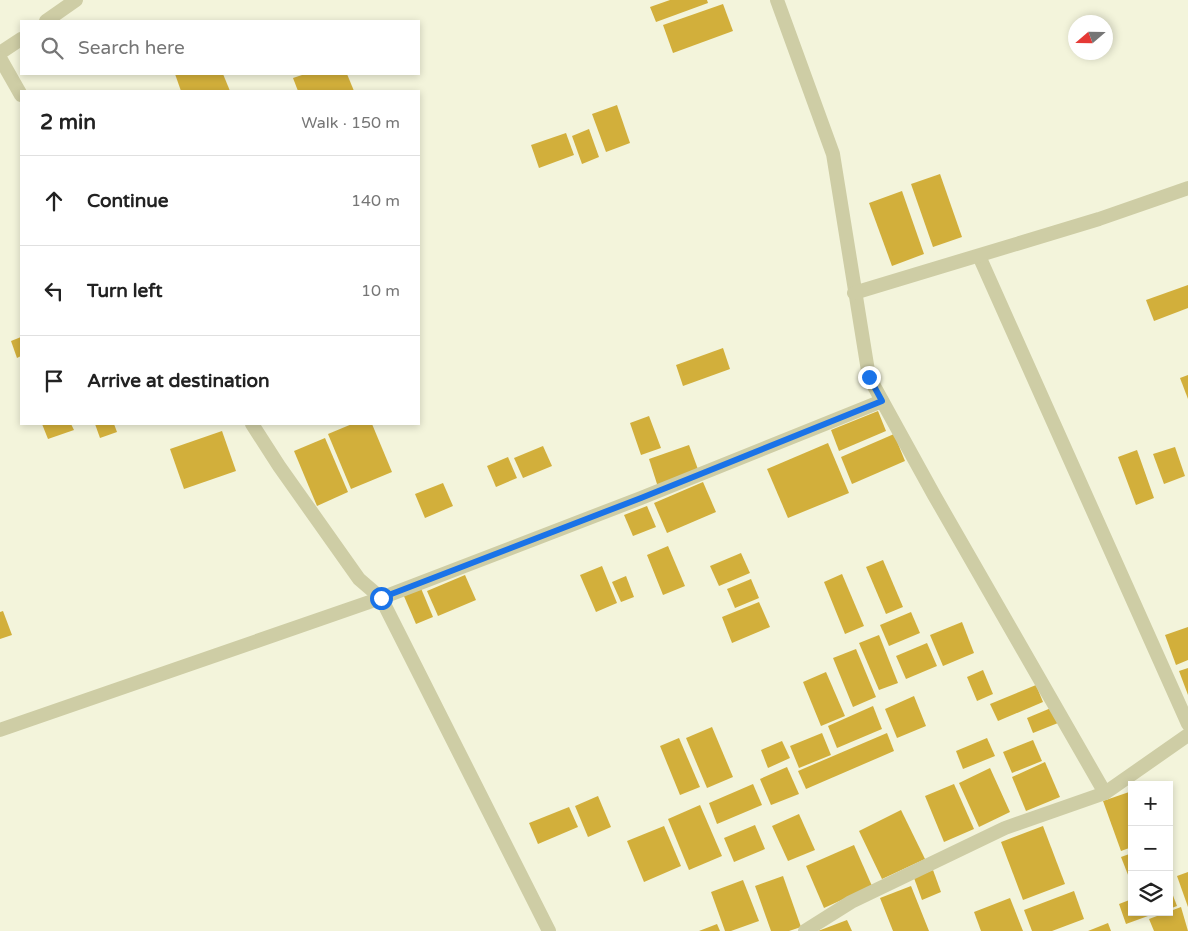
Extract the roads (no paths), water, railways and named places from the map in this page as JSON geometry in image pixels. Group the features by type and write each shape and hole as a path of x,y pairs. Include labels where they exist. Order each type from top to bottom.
{"street":[{"path":"47,20 76,0"},
{"path":"777,0 833,154 869,377 1105,793"},
{"path":"0,53 20,39"},
{"path":"0,58 20,93"},
{"path":"854,293 1099,219 1188,188"},
{"path":"979,256 1188,724"},
{"path":"0,730 381,598 641,498 882,401"},
{"path":"253,425 278,466 359,579 381,598 549,931"},
{"path":"805,931 851,902 1005,828 1105,793 1188,735"}]}
